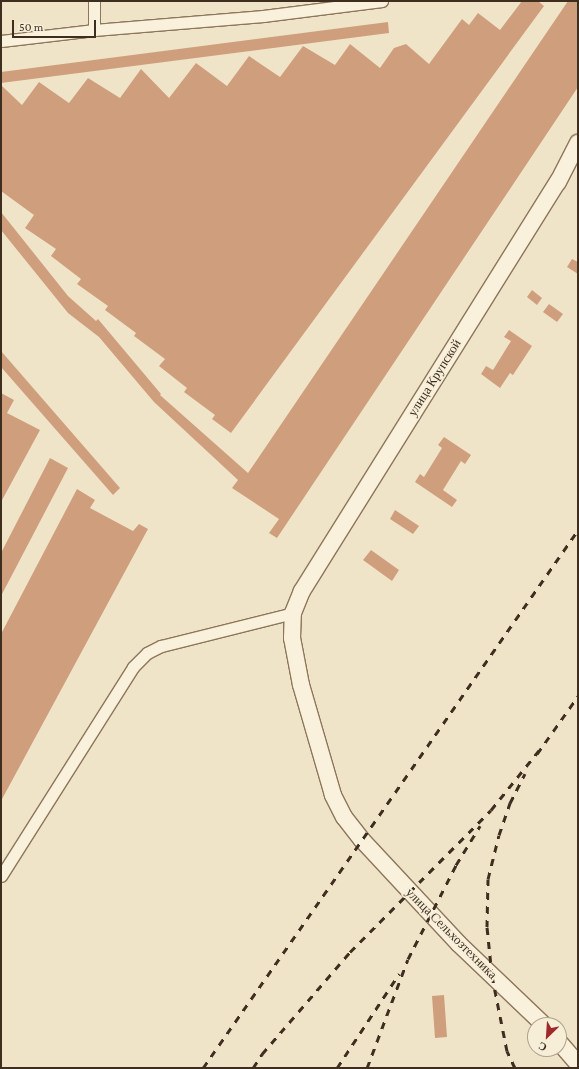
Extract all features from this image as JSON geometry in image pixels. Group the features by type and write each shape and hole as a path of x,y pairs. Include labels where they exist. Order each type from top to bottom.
{"main road":[{"name":"улица Крупской","path":"362,840 344,817 333,795 301,685 292,638 293,613 302,591 558,182 578,143"},
{"name":"улица Сельхозтехника","path":"362,840 459,944 536,1017"},
{"path":"567,1051 578,1064"}],"street":[{"path":"94,1 94,30"},
{"path":"1,41 94,30 263,16 382,1"},
{"path":"1,876 133,667 146,653 161,646 293,613"}],"building":[{"path":"522,1 538,1 544,6 231,433 212,419 215,415 184,392 187,388 159,366 165,359 134,336 136,333 105,310 108,306 77,284 81,279 51,256 56,249 25,228 34,215 1,191 1,85 22,105 39,82 69,103 88,78 120,98 141,69 169,98 196,63 227,86 249,56 280,77 303,46 335,65 350,44 380,68 394,48 406,44 429,64 462,19 469,25 478,13 500,30"},
{"path":"568,1 578,1 578,87 277,538 269,533 279,519 232,488 238,480 154,402 99,337 68,313 1,230 1,212 68,296 96,321 98,319 161,394 160,395 248,473"},
{"path":"388,22 389,33 1,83 1,72"},
{"path":"572,259 578,262 578,274 567,267"},
{"path":"532,290 542,298 537,305 527,297"},
{"path":"549,304 563,314 557,322 543,312"},
{"path":"509,330 532,346 513,375 510,373 500,388 481,374 486,366 493,370 511,341 504,337"},
{"path":"1,351 120,488 113,495 1,367"},
{"path":"1,393 14,400 7,413 40,430 1,502"},
{"path":"444,437 471,455 465,464 461,461 443,490 457,500 452,507 415,482 420,474 424,477 442,448 438,445"},
{"path":"50,458 68,468 1,596 1,553"},
{"path":"77,489 95,500 90,508 133,531 139,524 148,529 1,801 1,634"},
{"path":"395,510 419,526 413,534 390,519"},
{"path":"371,550 399,570 392,581 363,560"},
{"path":"444,995 447,1037 435,1038 432,996"}],"railway":[{"path":"203,1068 578,530"},
{"path":"537,754 578,696"},
{"path":"253,1068 262,1054 350,952 491,810 540,749"},
{"path":"515,1068 507,1051 492,976 487,927 488,879 499,835 510,803 525,774"},
{"path":"367,1068 408,959 456,865 480,826"},
{"path":"337,1068 399,974"}]}
